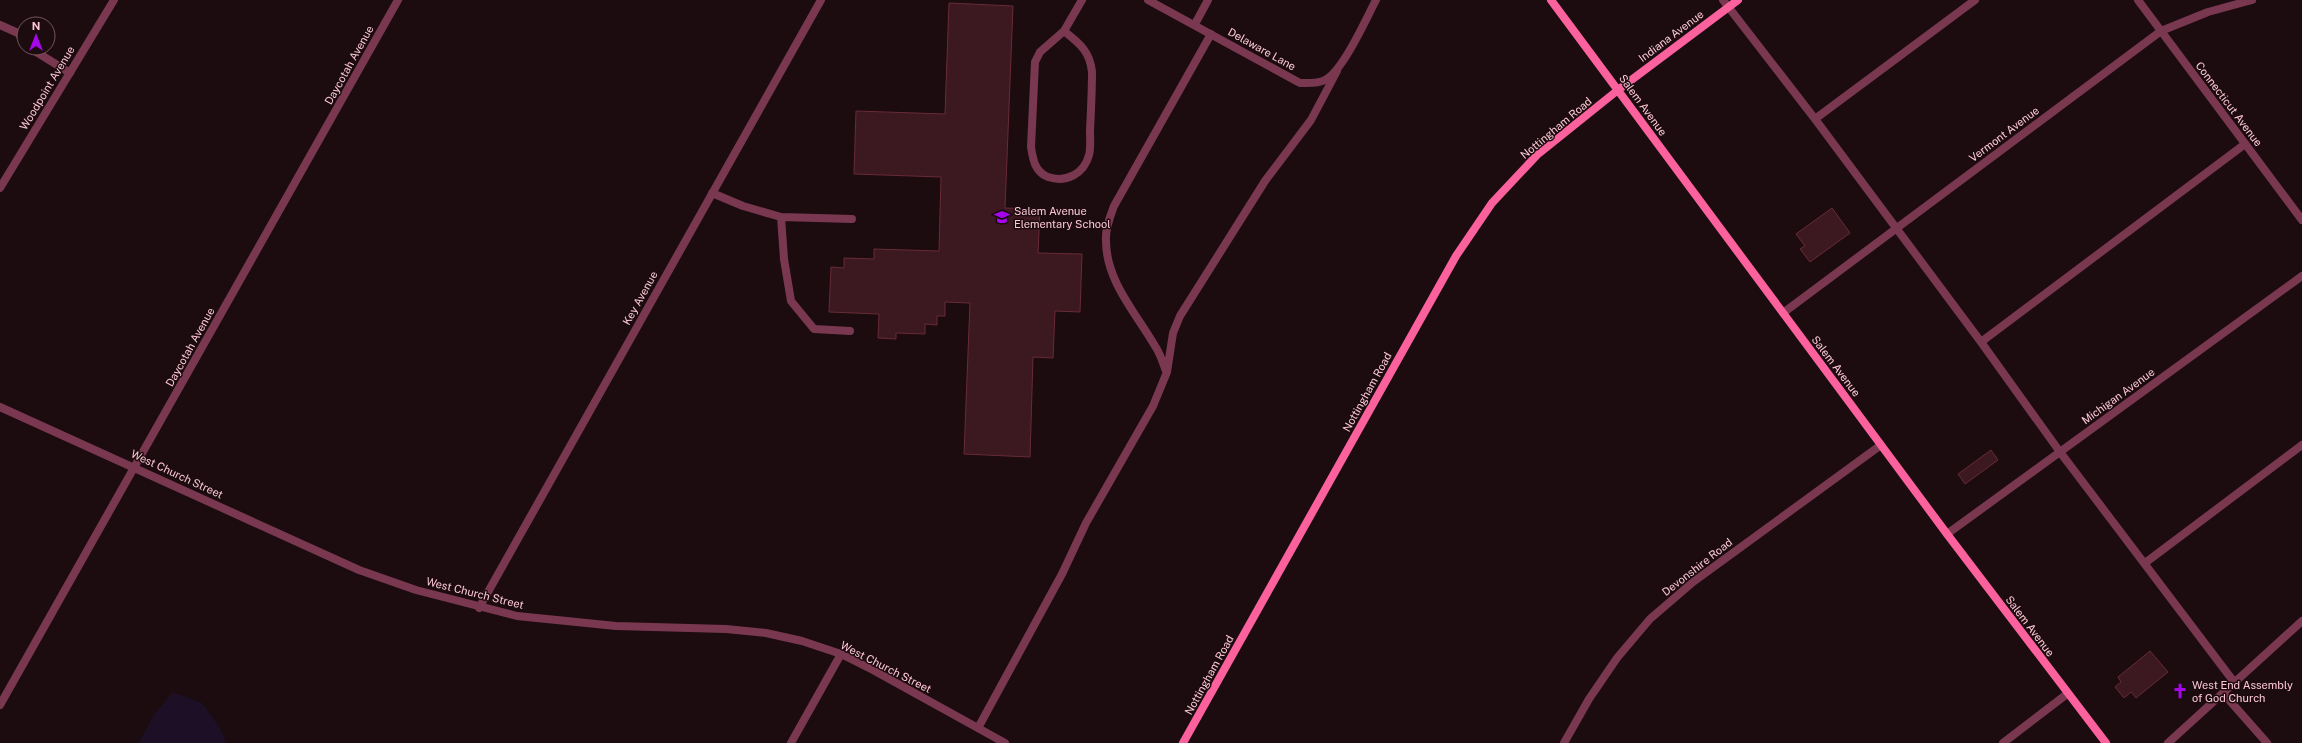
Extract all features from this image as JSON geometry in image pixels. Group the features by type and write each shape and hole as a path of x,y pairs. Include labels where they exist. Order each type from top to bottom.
{"main road":[{"name":"Salem Avenue","path":"1551,0 1947,534 2067,694 2106,743"},
{"name":"Indiana Avenue","path":"1618,90 1726,4 1738,0"},
{"name":"Nottingham Road","path":"1183,743 1456,256 1492,203 1537,155 1618,90"}],"street":[{"name":"Woodpoint Avenue","path":"0,188 114,0"},
{"name":"Daycotah Avenue","path":"0,705 398,0"},
{"name":"Key Avenue","path":"479,608 821,0"},
{"path":"1064,30 1086,50 1091,60 1092,72 1089,156 1079,173 1069,178 1056,179 1043,175 1037,169 1032,159 1033,73 1035,62 1040,52 1064,30 1082,0"},
{"name":"Delaware Lane","path":"1148,0 1195,24 1300,83 1315,83 1325,80 1337,70 1376,0"},
{"path":"1195,24 1208,0"},
{"path":"1815,119 1975,0"},
{"name":"Connecticut Avenue","path":"2138,0 2302,220"},
{"name":"Vermont Avenue","path":"1783,313 2161,31 2208,12 2252,0"},
{"path":"1726,4 1815,119 1895,229 1981,342 2060,452 2145,562 2234,682"},
{"path":"0,24 16,32"},
{"path":"1167,372 1157,348 1117,284 1110,269 1106,241 1107,225 1114,206 1211,34"},
{"path":"43,56 70,73"},
{"path":"978,728 1062,574 1086,523 1153,406 1167,372 1174,333 1180,316 1265,181 1311,120 1337,70"},
{"path":"1981,342 2245,144"},
{"path":"712,193 743,206 781,217 852,219"},
{"path":"781,217 784,258 791,301 814,329 850,331"},
{"name":"Michigan Avenue","path":"1947,534 2302,276"},
{"name":"West Church Street","path":"0,407 359,570 416,590 479,608 517,616 564,622 616,626 726,629 766,633 802,641 841,654 1005,743"},
{"name":"Devonshire Road","path":"1564,743 1589,699 1617,658 1650,619 1693,582 1881,445"},
{"path":"2145,562 2302,445"},
{"path":"2168,743 2302,621"},
{"path":"791,743 841,654"},
{"path":"2223,693 2267,743"},
{"path":"2003,743 2067,694"}],"shaded area":[{"path":"173,692 202,703 220,728 226,743 139,743 153,716"}],"building":[{"path":"949,3 1013,6 1005,208 1040,209 1038,253 1082,254 1080,312 1055,311 1053,358 1033,357 1030,457 964,454 970,303 945,302 945,316 937,316 937,325 925,324 925,334 896,333 896,339 878,338 879,314 829,312 831,267 844,268 844,258 874,259 874,249 939,251 941,177 854,174 856,111 945,114"},
{"path":"1832,208 1850,233 1810,262 1800,249 1805,246 1796,234"},
{"path":"1991,450 1998,460 1965,484 1958,474"},
{"path":"2150,651 2168,672 2136,698 2131,692 2124,698 2115,687 2121,682 2118,677"}],"place":[{"name":"Salem Avenue Elementary School","path":"1002,217"},
{"name":"West End Assembly of God Church","path":"2180,691"}]}
